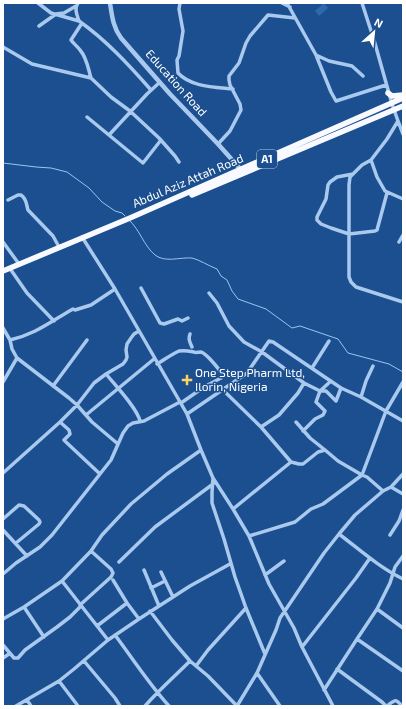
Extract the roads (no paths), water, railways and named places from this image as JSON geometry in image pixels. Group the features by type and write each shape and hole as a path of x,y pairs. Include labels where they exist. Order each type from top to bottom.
{"highway":[{"path":"388,93 392,96 403,95"},
{"name":"Abdul Aziz Attah Road","path":"393,107 403,98"},
{"name":"Abdul Aziz Attah Road","path":"3,272 59,247 129,220 243,172 393,107 403,106"},
{"name":"Abdul Aziz Attah Road","path":"3,272 11,270 83,238"}],"street":[{"path":"38,3 51,13 80,22 92,31 117,54 151,90"},
{"name":"Education Road","path":"110,3 113,24 120,38 243,172"},
{"path":"180,3 179,9 183,31 180,56 177,60 178,73 182,78 204,86 233,89"},
{"path":"282,3 290,7"},
{"path":"287,3 316,54 336,101 386,85"},
{"path":"362,3 374,40 388,93 403,134"},
{"path":"39,26 56,14 64,14 77,5"},
{"path":"77,5 76,9 80,22 71,40 85,57 91,78"},
{"path":"218,144 230,131 241,110 240,104 229,80 229,76 239,63 250,36 268,15 295,18"},
{"path":"4,49 32,64 91,78 161,140 179,162"},
{"path":"316,54 329,61 352,66 363,76"},
{"path":"109,135 130,111 160,82"},
{"path":"87,117 143,163 161,140"},
{"path":"398,121 387,139 371,160 362,165 350,177 348,234 350,253 349,277 350,282 356,287 403,302"},
{"path":"371,160 377,177 385,191 403,199"},
{"path":"353,174 337,177 328,185 326,200 317,217 317,220 321,224 348,234 374,232 377,230 387,193"},
{"path":"8,200 22,194 27,201 28,210 53,236 59,247"},
{"path":"399,242 403,235"},
{"path":"83,238 115,289 187,414 213,478 249,536 265,575 294,628 302,647 333,706"},
{"path":"3,242 19,264"},
{"path":"11,270 27,292 54,321"},
{"path":"141,288 162,324 178,319 182,321 188,318"},
{"path":"10,340 30,334 73,310 91,304 115,289"},
{"path":"210,293 229,326 244,342 262,352 304,383 320,391 326,391 336,401 342,388"},
{"path":"3,328 5,334 10,340 12,349 17,358 77,405 92,422 118,444"},
{"path":"3,473 60,422 77,405 94,383 123,364 127,357 127,344 134,334 139,331"},
{"path":"188,351 194,346 189,341 190,334"},
{"path":"53,386 87,340"},
{"path":"187,414 247,373 269,341 273,342 342,388 361,397 403,422"},
{"path":"312,368 329,341"},
{"path":"3,574 16,563 40,547 52,535 111,460 123,433 128,426 133,423 144,421 180,403 221,378 222,374 211,360 201,352 178,352 157,364"},
{"path":"3,382 17,358"},
{"path":"86,414 154,359"},
{"path":"361,397 373,366"},
{"path":"106,374 134,409 140,421"},
{"path":"304,431 325,412 316,402 320,391 331,381"},
{"path":"249,536 295,522 310,509 323,504 362,475 386,411 403,382"},
{"path":"261,427 279,415 298,393 304,383"},
{"path":"223,390 261,427 291,462 303,464 318,452 325,450"},
{"path":"60,422 69,430 70,434 64,440 66,443 100,474"},
{"path":"296,422 310,438 338,462 367,477 383,492"},
{"path":"3,619 24,607 62,581 91,551 102,535 131,504 167,474 201,450"},
{"path":"233,509 291,462"},
{"path":"150,611 190,661 208,676 237,706 257,673 280,618 324,553 355,515 391,486 403,474"},
{"path":"213,478 212,503 224,539 230,564 265,654"},
{"path":"119,562 155,527 212,484"},
{"path":"391,486 403,494"},
{"path":"3,519 19,505 24,506 40,520 39,524 16,543"},
{"path":"390,535 399,521 403,510"},
{"path":"3,530 27,556"},
{"path":"339,534 382,568 403,579"},
{"path":"3,645 9,654 14,658 18,658 25,650 70,617 111,578 111,569 91,551"},
{"path":"324,690 377,609 390,583 396,565 403,556"},
{"path":"302,647 370,558"},
{"path":"265,575 284,561"},
{"path":"16,706 59,681 108,640 150,611 190,586 230,564"},
{"path":"144,570 159,606"},
{"path":"161,572 173,597"},
{"path":"113,580 139,619"},
{"path":"62,581 108,640"},
{"path":"151,588 165,581"},
{"path":"97,626 127,603"},
{"path":"24,607 44,637"},
{"path":"196,666 208,650 246,608"},
{"path":"377,609 403,628"},
{"path":"115,635 157,693 169,706"},
{"path":"356,639 403,671"},
{"path":"3,658 9,654"},
{"path":"84,661 120,706"},
{"path":"145,706 190,661"},
{"path":"337,669 386,706 394,700 398,701 402,706"},
{"path":"257,673 280,706"},
{"path":"59,681 78,706"},
{"path":"27,700 31,706"}],"waterway":[{"path":"3,163 51,168 67,172 89,188 102,202 125,216"},
{"path":"129,220 155,255 163,259 192,258 217,269 221,276 227,280 238,299 266,309 292,328 300,326 338,339 348,353 389,364 403,372"}],"place":[{"name":"One Step Pharm Ltd, Ilorin, Nigeria","path":"187,380"}]}
